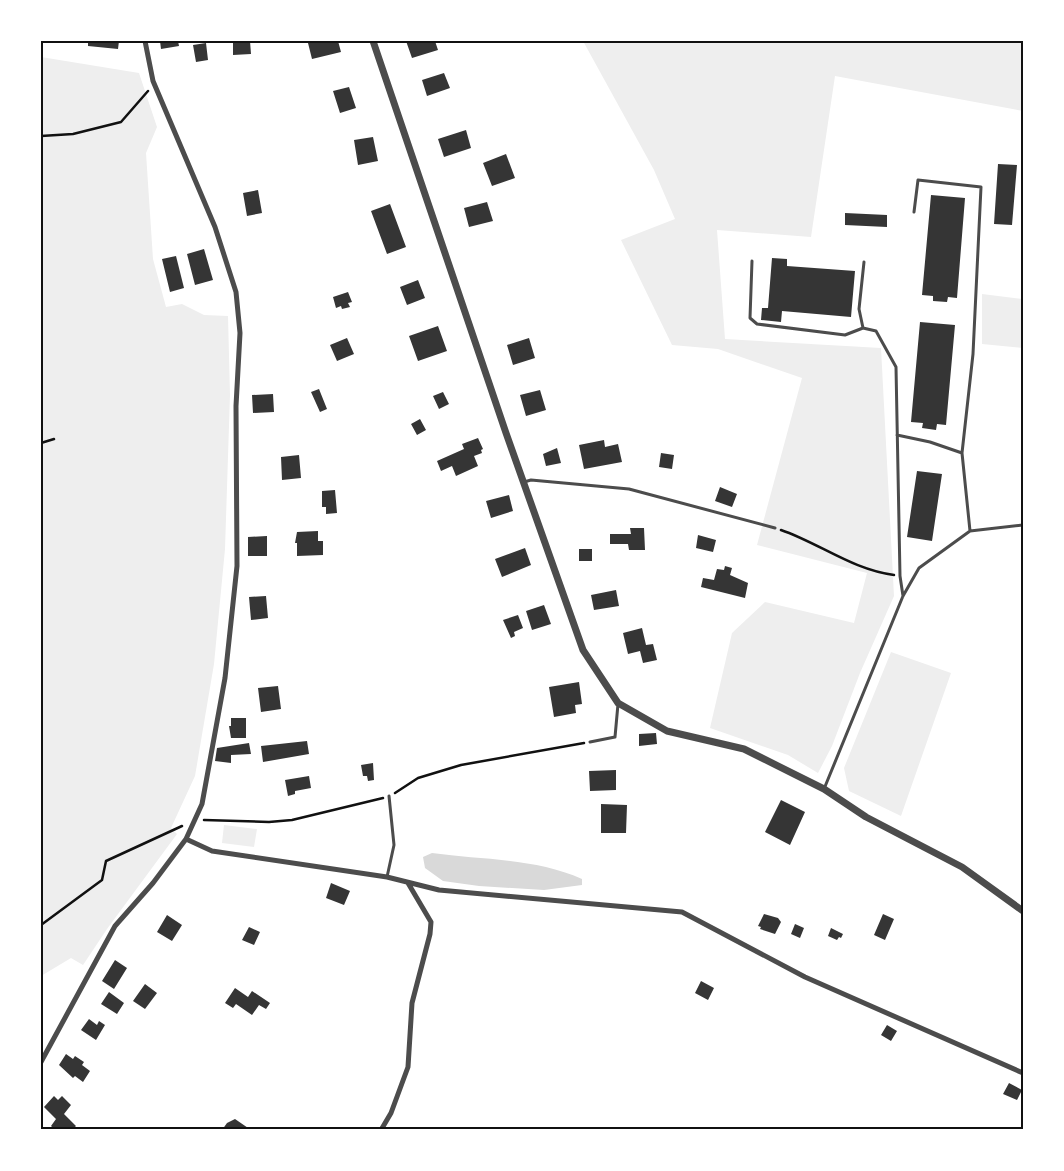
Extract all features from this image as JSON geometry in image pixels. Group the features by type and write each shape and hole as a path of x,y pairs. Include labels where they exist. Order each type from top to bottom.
{"street":[{"path":"41,1062 115,926 153,883 186,838 202,804 225,678 237,566 236,406 240,333 236,292 215,227 153,81 145,41"},
{"path":"373,41 523,482 583,650 618,703 667,731 744,749 824,789 866,817 962,867 1023,911"},
{"path":"186,838 212,851 387,876 439,890 682,912 813,981 1023,1073"},
{"path":"382,1130 391,1113 408,1067 412,1003 430,934 431,922 408,883"}],"lane":[{"path":"914,212 918,180 981,187 973,354 962,453 970,531"},
{"path":"752,261 750,318 757,324 845,335 863,328 876,331 896,367 900,576 903,596"},
{"path":"863,328 859,309 864,262"},
{"path":"897,435 930,442 962,453"},
{"path":"523,482 531,480 629,489 775,528"},
{"path":"824,789 903,596 920,568 970,531 1023,525"},
{"path":"590,742 616,737 618,703"},
{"path":"387,876 394,845 389,796"}],"path":[{"path":"41,136 73,134 121,122 142,96"},
{"path":"41,443 54,440"},
{"path":"775,528 806,538 864,568 900,576"},
{"path":"41,925 102,880 106,860 195,821 292,820 389,796 418,778 461,765 590,742"}],"shaded area":[{"path":"583,41 1023,41 1023,111 835,76 811,237 717,230 725,339 881,348 894,596 860,673 832,746 818,773 788,755 710,728 732,633 765,602 854,623 867,573 757,545 802,378 718,349 672,345 621,240 675,219 654,170"},
{"path":"41,57 139,73 157,127 146,153 153,259 166,307 182,304 204,315 228,316 230,395 225,549 214,664 195,776 171,828 177,834 83,965 71,958 41,976"},
{"path":"982,294 1023,299 1023,348 982,344"},
{"path":"891,652 951,673 901,816 849,791 844,768"},
{"path":"224,825 257,829 254,847 222,843"},
{"path":"432,853 528,863 564,872 582,879 582,885 544,890 479,886 443,881 425,868 423,857"}],"building":[{"path":"88,41 119,41 118,49 88,46"},
{"path":"160,41 178,41 179,46 161,49"},
{"path":"233,41 250,41 251,54 233,55"},
{"path":"338,41 341,52 312,59 308,43"},
{"path":"406,41 435,41 438,50 412,58"},
{"path":"206,43 208,60 196,62 193,45"},
{"path":"444,73 450,88 427,96 422,80"},
{"path":"349,87 356,108 340,113 333,91"},
{"path":"466,130 471,148 444,157 438,139"},
{"path":"373,137 378,161 358,165 354,140"},
{"path":"506,154 515,178 492,186 483,163"},
{"path":"998,164 1017,165 1012,225 994,224"},
{"path":"258,190 262,213 247,216 243,193"},
{"path":"931,195 965,198 957,298 948,297 947,302 933,301 933,296 922,295"},
{"path":"487,202 493,221 469,227 464,208"},
{"path":"390,204 406,247 387,254 371,211"},
{"path":"845,213 887,215 887,227 845,225"},
{"path":"204,249 213,280 195,285 187,254"},
{"path":"176,256 184,288 170,292 162,259"},
{"path":"772,258 787,259 787,266 855,271 851,317 782,311 781,322 761,320 762,308 768,308"},
{"path":"418,280 425,298 407,305 400,287"},
{"path":"348,292 352,302 348,303 350,307 342,309 341,306 336,308 333,297"},
{"path":"920,322 955,325 946,425 937,424 936,430 922,428 923,423 911,422"},
{"path":"438,326 447,351 418,361 409,336"},
{"path":"347,338 354,354 337,361 330,345"},
{"path":"529,338 535,358 513,365 507,345"},
{"path":"319,389 327,409 320,412 311,392"},
{"path":"540,390 546,410 526,416 520,395"},
{"path":"443,392 449,404 439,409 433,396"},
{"path":"273,394 274,412 253,413 252,395"},
{"path":"420,419 426,430 417,435 411,424"},
{"path":"478,438 483,449 481,450 482,453 474,456 478,466 456,476 452,466 441,471 437,461 464,449 462,444"},
{"path":"604,440 605,447 618,444 622,462 584,469 579,445"},
{"path":"557,448 561,463 546,466 543,454"},
{"path":"661,453 674,455 672,469 659,467"},
{"path":"299,455 301,478 282,480 281,457"},
{"path":"917,471 942,474 932,541 907,537"},
{"path":"720,487 737,494 732,507 715,501"},
{"path":"335,490 337,513 326,514 326,507 322,507 322,491"},
{"path":"509,495 513,511 491,518 486,501"},
{"path":"630,528 644,528 645,550 629,550 628,544 610,544 610,534 631,534"},
{"path":"318,531 318,541 323,541 323,555 297,556 297,543 295,543 297,532"},
{"path":"698,535 716,540 713,552 696,548"},
{"path":"267,536 267,556 248,556 248,537"},
{"path":"525,548 531,565 502,577 495,559"},
{"path":"579,549 592,549 592,561 579,561"},
{"path":"725,566 732,568 730,575 748,583 745,598 701,587 703,578 714,580 717,569 724,570"},
{"path":"616,590 619,606 594,610 591,595"},
{"path":"266,596 268,618 251,620 249,597"},
{"path":"544,605 551,624 532,630 526,611"},
{"path":"518,615 523,628 514,632 515,636 511,638 503,620"},
{"path":"642,628 646,645 653,644 657,660 643,663 640,651 628,654 623,633"},
{"path":"579,682 582,704 575,705 576,713 554,717 549,687"},
{"path":"278,686 281,709 261,712 258,688"},
{"path":"231,718 246,718 246,738 231,738 229,726 231,726"},
{"path":"656,733 657,744 639,746 639,734"},
{"path":"307,741 309,754 263,762 261,746"},
{"path":"249,743 251,754 231,755 231,763 215,761 217,748"},
{"path":"373,763 374,780 368,781 367,776 363,776 361,765"},
{"path":"616,770 616,790 590,791 589,771"},
{"path":"309,776 311,788 295,791 295,794 288,796 285,780"},
{"path":"781,800 805,812 790,845 765,832"},
{"path":"601,804 627,805 626,833 601,833"},
{"path":"331,883 350,891 344,905 326,898"},
{"path":"764,914 778,918 781,922 775,934 760,929 761,927 758,926"},
{"path":"883,914 894,919 885,940 874,935"},
{"path":"167,915 182,925 172,941 157,932"},
{"path":"795,924 804,928 800,938 791,934"},
{"path":"249,927 260,932 254,945 242,940"},
{"path":"831,928 843,934 841,938 839,937 837,940 828,936"},
{"path":"115,960 127,968 114,989 102,981"},
{"path":"701,981 714,988 708,1000 695,993"},
{"path":"145,984 157,993 145,1009 133,1001"},
{"path":"235,988 248,997 252,991 270,1003 266,1009 259,1005 252,1015 236,1004 233,1008 225,1003"},
{"path":"109,992 124,1003 117,1014 101,1004"},
{"path":"89,1019 97,1025 99,1021 105,1025 96,1040 81,1030"},
{"path":"887,1025 897,1031 891,1041 881,1035"},
{"path":"66,1054 73,1059 75,1056 84,1062 82,1065 90,1071 83,1082 75,1076 73,1078 59,1065"},
{"path":"1009,1083 1022,1090 1017,1100 1003,1094"},
{"path":"54,1096 58,1100 62,1096 71,1105 64,1114 76,1126 72,1130 55,1130 51,1126 56,1119 44,1107"},
{"path":"235,1119 251,1130 222,1130 227,1123"}]}
